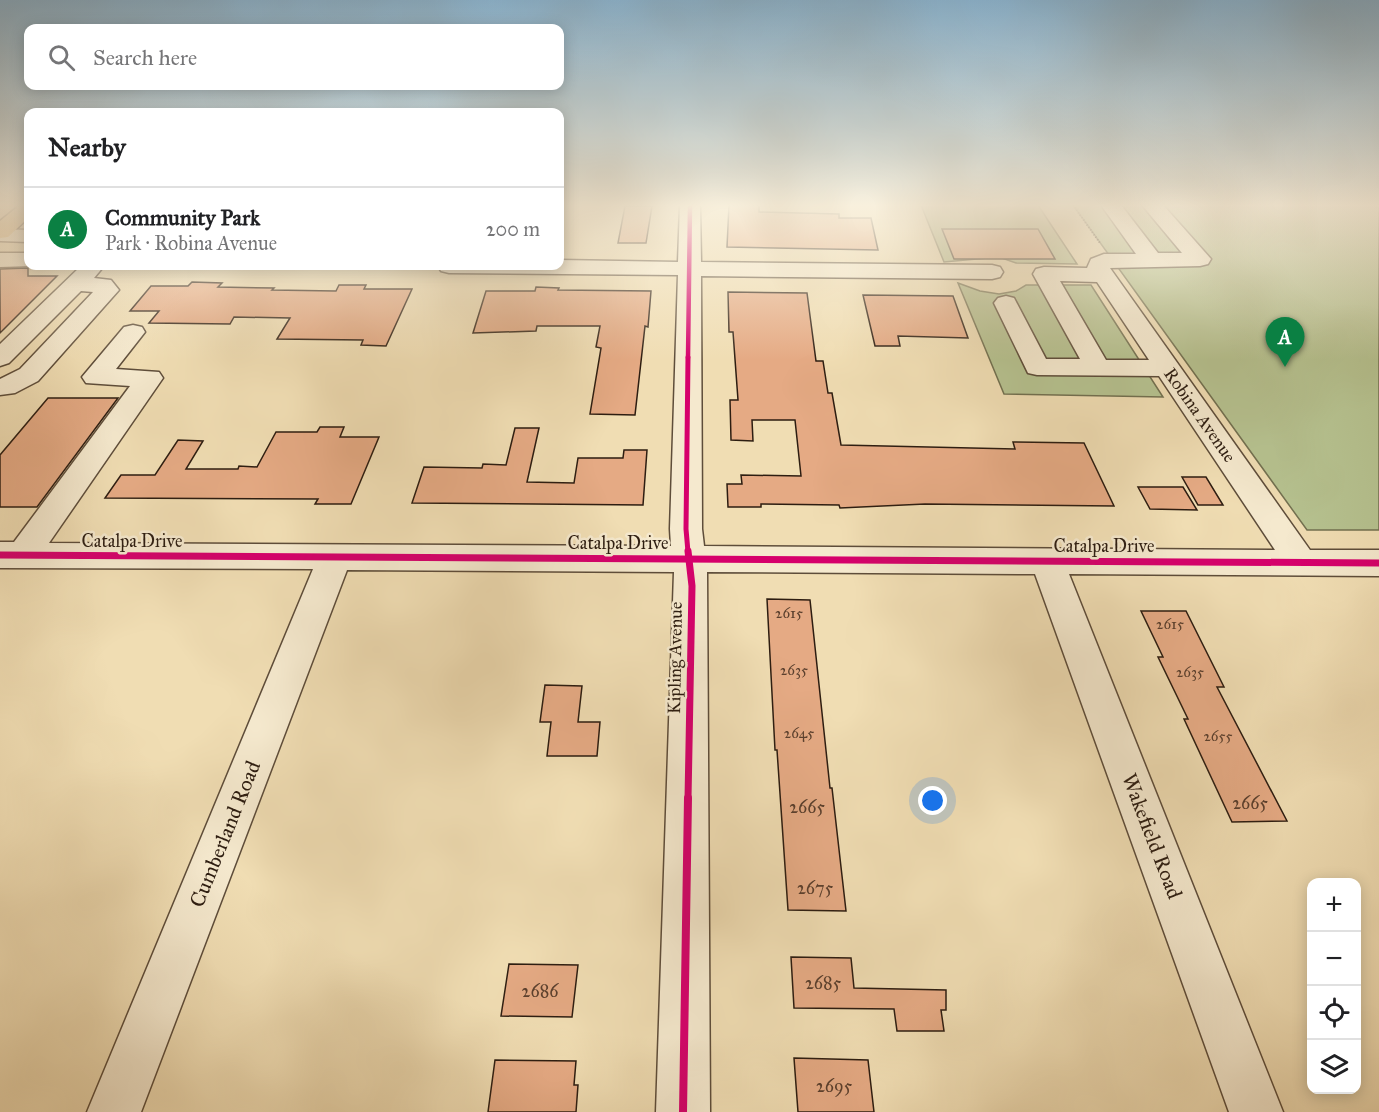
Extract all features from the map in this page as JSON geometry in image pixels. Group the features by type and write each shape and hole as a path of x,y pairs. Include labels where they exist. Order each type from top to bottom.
{"street":[{"name":"Kipling Avenue","path":"683,1112 692,586 686,517 689,257"},
{"path":"1098,368 1044,274 1101,263 1099,264 1104,261 1200,260 1197,257"},
{"path":"0,260 24,260"},
{"name":"Robina Avenue","path":"1101,263 1167,368 1301,562"},
{"path":"564,268 992,272"},
{"path":"0,358 89,270"},
{"path":"0,387 5,387 29,375 107,290 103,285 75,284"},
{"path":"1006,303 1037,368 1167,368"},
{"path":"11,555 150,378 95,377 133,332"},
{"name":"Catalpa Drive","path":"11,555 1379,563"},
{"name":"Cumberland Road","path":"114,1112 335,557"},
{"name":"Wakefield Road","path":"1047,560 1256,1112"}],"path":[{"path":"1098,257 1101,263"}],"green space":[{"path":"942,257 1072,257 1077,264 1016,263 999,257 944,262"},
{"path":"1110,257 1379,257 1379,530 1307,530"},
{"path":"958,283 980,291 999,294 1016,291 1026,285 1091,285 1163,397 1004,394"}],"building":[{"path":"953,257 1054,257 1055,259 954,259"},
{"path":"24,268 28,270 28,276 57,276 0,333 0,269"},
{"path":"192,282 222,283 218,287 274,288 272,290 336,291 339,285 366,285 364,289 412,289 386,346 361,345 363,340 277,339 290,318 234,317 230,324 149,323 159,311 130,311 151,286 188,286"},
{"path":"536,287 559,288 558,290 651,291 635,415 590,414 601,348 596,347 600,326 537,326 536,331 473,333 486,291 535,291"},
{"path":"728,292 807,293 816,361 823,361 828,393 832,393 841,445 1015,449 1013,442 1084,443 1114,506 925,504 840,508 839,505 761,504 761,507 728,507 727,484 742,484 741,475 801,476 795,420 752,420 753,441 731,440 730,400 738,400 733,332 729,332"},
{"path":"863,295 953,296 968,338 898,336 900,346 875,346"},
{"path":"48,398 118,398 37,507 0,507 0,455"},
{"path":"320,427 344,427 340,437 379,437 351,504 315,504 318,499 105,498 121,475 155,475 178,440 203,441 186,469 238,469 239,466 257,467 276,432 317,432"},
{"path":"515,428 539,428 527,482 574,483 578,458 623,458 624,450 647,450 643,505 412,503 424,467 482,468 483,464 506,465"},
{"path":"1182,477 1206,477 1223,505 1198,505"},
{"path":"1138,487 1183,487 1197,510 1150,509"},
{"path":"767,599 810,600 846,911 788,910 777,750 775,750"},
{"path":"1141,611 1186,611 1224,687 1217,687 1287,821 1232,822 1184,719 1188,719 1158,657 1163,657"},
{"path":"545,685 582,686 578,722 600,722 597,756 547,756 551,722 540,722"},
{"path":"791,957 851,958 854,988 946,990 946,1010 941,1010 944,1031 897,1031 894,1009 794,1008"},
{"path":"509,964 578,965 572,1017 501,1016"},
{"path":"794,1058 868,1060 874,1112 798,1112"},
{"path":"495,1060 576,1061 574,1085 578,1085 576,1112 488,1112"}],"cycle path":[{"path":"683,1112 692,586 686,529 689,257"},
{"path":"0,555 1379,563"}],"place":[{"name":"Community Park","path":"1285,367"}]}
